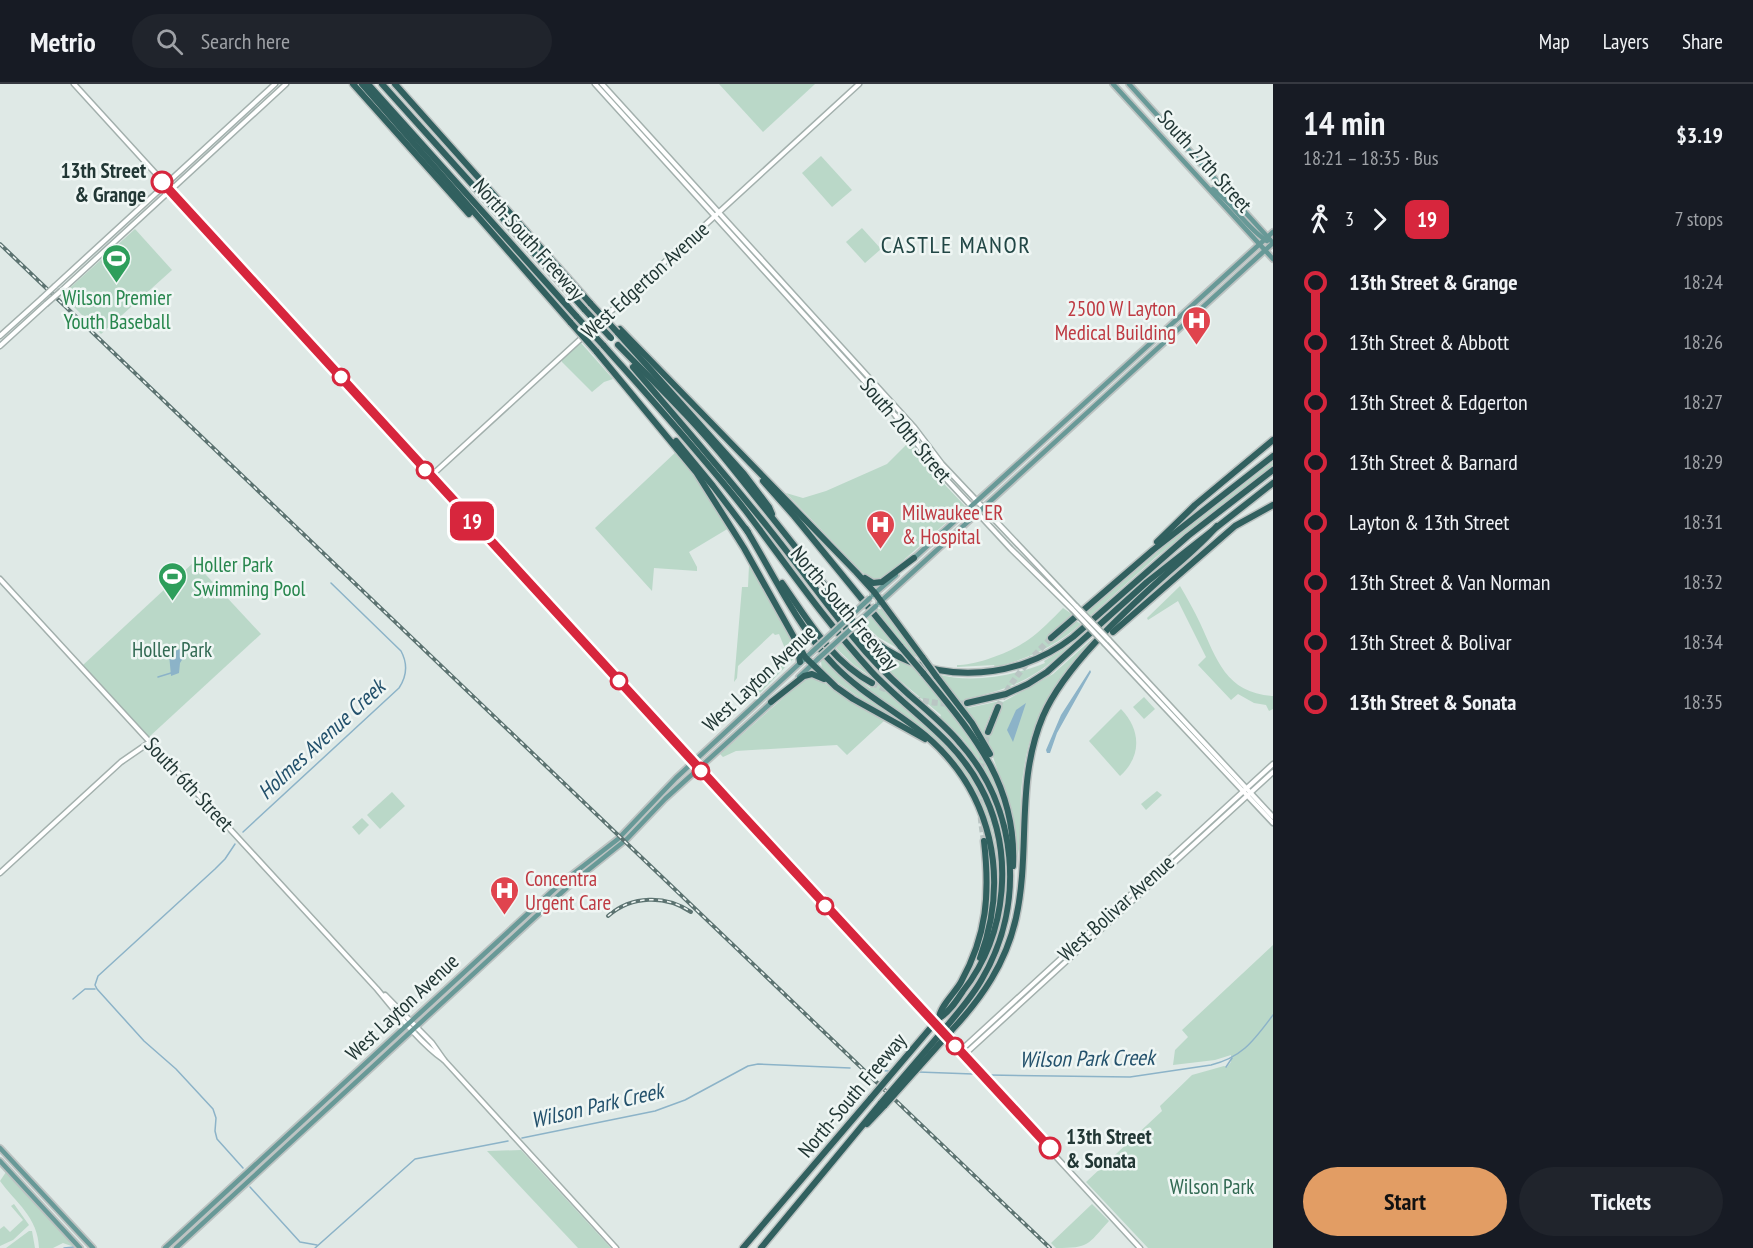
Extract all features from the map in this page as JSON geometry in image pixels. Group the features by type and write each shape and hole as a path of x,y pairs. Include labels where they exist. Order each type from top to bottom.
{"highway":[{"path":"353,84 447,190 506,250"},
{"path":"362,84 687,453 746,529 825,645 846,665 872,683"},
{"name":"North-South Freeway","path":"368,84 706,462 872,672 944,737 968,766 988,802 1000,843 1002,895 992,939 976,973 960,995 743,1248"},
{"name":"North-South Freeway","path":"382,84 618,345 634,368 770,530 854,638 882,669 951,733 971,756 990,787 1000,814 1012,872 1009,903 1002,935 974,993 949,1029 761,1248"},
{"path":"395,84 744,474 769,507 774,520"},
{"path":"618,331 700,411 856,572 980,735 994,764 996,775"},
{"path":"618,345 696,427 774,520 854,622 876,642 906,660 935,669 957,673 987,672 1020,666 1045,655 1066,642 1174,547 1273,470"},
{"path":"647,410 696,472 744,548 795,641 802,660 812,665 836,687"},
{"path":"700,411 794,516 974,737 996,775 1003,794 1012,833 1014,855 1012,872"},
{"path":"1139,562 1140,557 1190,510 1273,440"},
{"path":"1051,638 1192,518 1273,456"},
{"path":"967,703 1006,694 1041,676 1060,662 1147,582 1273,483"},
{"path":"1089,651 1235,526 1273,505"},
{"path":"949,1029 973,1007 994,978 1011,936 1017,916 1021,879 1026,779 1033,745 1053,696 1069,673 1089,651 1217,526"},
{"path":"746,529 821,651 847,677 933,742 957,771 974,799 992,849 995,882 993,913 979,961 960,995"},
{"path":"856,572 868,581 880,583 914,558"},
{"path":"771,702 804,676 816,675 853,699 923,738 935,747 957,771"},
{"path":"988,732 998,707"},
{"path":"939,1018 939,1013 956,990 971,962 982,929 988,891 984,842"}],"main road":[{"name":"South 27th Street","path":"1113,84 1273,259"},
{"name":"South 27th Street","path":"1129,84 1266,238"},
{"path":"1205,184 1224,197 1273,243"},
{"name":"West Layton Avenue","path":"165,1248 560,884 618,839 662,791 802,660 1273,232"},
{"name":"West Layton Avenue","path":"176,1248 572,884 627,839 698,768 1273,243"},
{"path":"1266,249 1273,252"},
{"path":"0,1148 93,1248"},
{"path":"0,1161 80,1248"}],"street":[{"path":"74,84 1140,1248"},
{"path":"0,336 278,85 286,84"},
{"name":"South 20th Street","path":"595,84 914,427 942,464 1057,590 1273,817"},
{"name":"South 20th Street","path":"602,84 895,415 931,461 978,513 1057,590"},
{"name":"West Edgerton Avenue","path":"431,476 859,84"},
{"path":"0,346 148,211 278,85"},
{"path":"143,205 148,211"},
{"path":"106,238 111,244"},
{"name":"South 6th Street","path":"0,579 616,1248"},
{"path":"0,873 121,762 150,741"},
{"name":"West Bolivar Avenue","path":"980,1037 1047,971 1273,764"},
{"name":"West Bolivar Avenue","path":"962,1053 1273,772"},
{"name":"South 20th Street","path":"1249,794 1273,823"},
{"path":"1047,971 1051,975"}],"green space":[{"path":"719,84 815,84 763,132"},
{"path":"821,156 852,190 832,207 802,173"},
{"path":"862,228 881,249 865,263 846,242"},
{"name":"Wilson Premier Youth Baseball","path":"135,229 172,270 101,334 62,295"},
{"path":"581,343 613,379 604,382 592,392 562,362 562,359"},
{"path":"910,441 928,467 965,506 881,580 876,581 866,576 786,493 803,498 826,491 887,464"},
{"path":"677,451 729,528 689,552 697,571 654,568 652,591 595,528"},
{"path":"1273,462 1273,465 1156,557 1090,616 1086,613 1174,538"},
{"name":"Holler Park","path":"194,562 261,634 149,737 83,665"},
{"path":"749,565 794,645 797,655 760,693 756,688 788,656 779,634 773,633 738,666 737,678 734,682 742,587 748,587"},
{"path":"1180,586 1225,672 1244,689 1257,694 1273,696 1273,709 1269,711 1266,705 1254,703 1238,694 1231,700 1198,665 1206,657 1178,601 1148,620 1147,618"},
{"path":"1063,608 1072,614 1049,635 1054,641 1076,621 1081,624 1051,645 1030,656 995,667 994,665 957,667 957,665 994,657 1021,645"},
{"path":"883,609 919,658 912,655 876,611"},
{"path":"872,615 899,649 878,637 863,623"},
{"path":"855,630 886,654 914,668 973,739 998,788 1007,819 993,785 979,760 962,738 940,717 941,715 891,673"},
{"path":"1093,638 1095,640 1065,674 1034,728 1024,769 1021,793 1021,834 1017,857 1012,813 992,754 937,674 964,678 1006,675 1045,663 1044,661 1069,646 1046,666 1025,679 1003,689 966,699 968,708 1003,702 1053,674","holes":["994,705 1001,709 991,733 984,730"]},
{"path":"842,642 911,709 961,764 983,800 990,821 999,873 985,814 977,795 963,773 930,737 835,662 870,688 874,679 836,648"},
{"path":"824,659 844,678 914,730 860,698 826,674 822,670 821,661"},
{"path":"808,676 819,679 859,707 884,721 847,755 837,745 736,751 723,757 720,754"},
{"path":"1144,697 1155,709 1144,719 1133,707"},
{"path":"1121,709 1132,726 1136,743 1132,760 1120,776 1089,741"},
{"path":"1157,791 1162,795 1146,810 1141,804"},
{"path":"392,792 405,806 380,829 367,815"},
{"path":"362,818 369,825 359,835 352,827"},
{"name":"Wilson Park","path":"1273,945 1273,1248 1148,1248 1086,1182 1162,1111 1160,1106 1192,1075 1227,1067 1231,1062 1231,1055 1215,1060 1173,1065 1175,1050 1188,1037 1182,1030"},
{"path":"521,1150 611,1248 578,1248 487,1151"},
{"path":"6,1172 77,1248 63,1243 53,1248 39,1248 38,1237 30,1219 0,1181"},
{"path":"14,1204 29,1225 13,1240 0,1246 0,1229 4,1226 10,1232 23,1220 11,1206"},
{"path":"1092,1204 1109,1221 1087,1244 1056,1248 1051,1243"},
{"path":"32,1231 35,1248 6,1248"}],"water":[{"path":"182,648 187,652 180,663 179,673 171,676 169,654"},
{"path":"1090,670 1091,672 1057,733 1050,753 1047,753 1046,750 1061,715"},
{"path":"1026,703 1013,742 1007,730 1016,710"}],"waterway":[{"name":"Holmes Avenue Creek","path":"243,832 399,688 404,679 406,665 401,651 331,583"},
{"path":"158,677 171,673"},
{"name":"Holmes Avenue Creek","path":"235,844 215,869 98,976 95,985 144,1041 176,1069 213,1109 217,1139 243,1168"},
{"name":"Holmes Avenue Creek","path":"73,999 85,989 95,989"},
{"name":"Wilson Park Creek","path":"989,1075 1130,1077 1211,1065 1240,1052 1273,1015"},
{"name":"Wilson Park Creek","path":"1226,1067 1232,1058"},
{"name":"Wilson Park Creek","path":"522,1138 655,1111 685,1100 748,1066 758,1064 850,1068"},
{"name":"Wilson Park Creek","path":"869,1070 889,1071"},
{"name":"Wilson Park Creek","path":"918,1072 973,1074"},
{"name":"Wilson Park Creek","path":"315,1248 415,1159 508,1141"},
{"name":"Holmes Avenue Creek","path":"250,1187 300,1242 317,1245"},
{"name":"Wilson Park Creek","path":"64,1248 74,1247"}],"tunnel":[{"path":"998,707 1022,670 1051,638"},
{"path":"872,683 918,700 967,703"},
{"path":"984,841 980,813 980,786 982,760 988,732"}],"railway":[{"path":"0,244 1050,1248"},
{"path":"608,916 628,904 649,900 671,902 691,912"}],"bus line":[{"name":"19","path":"162,182 1050,1148"}],"place":[{"name":"13th Street & Grange","path":"162,182"},
{"name":"Wilson Premier Youth Baseball","path":"117,284"},
{"name":"2500 W Layton Medical Building","path":"1197,346"},
{"name":"Milwaukee ER & Hospital","path":"881,550"},
{"name":"Holler Park Swimming Pool","path":"172,602"},
{"name":"Concentra Urgent Care","path":"504,916"},
{"name":"13th Street & Sonata","path":"1050,1148"}],"district":[{"name":"CASTLE MANOR","path":"956,244"}]}
